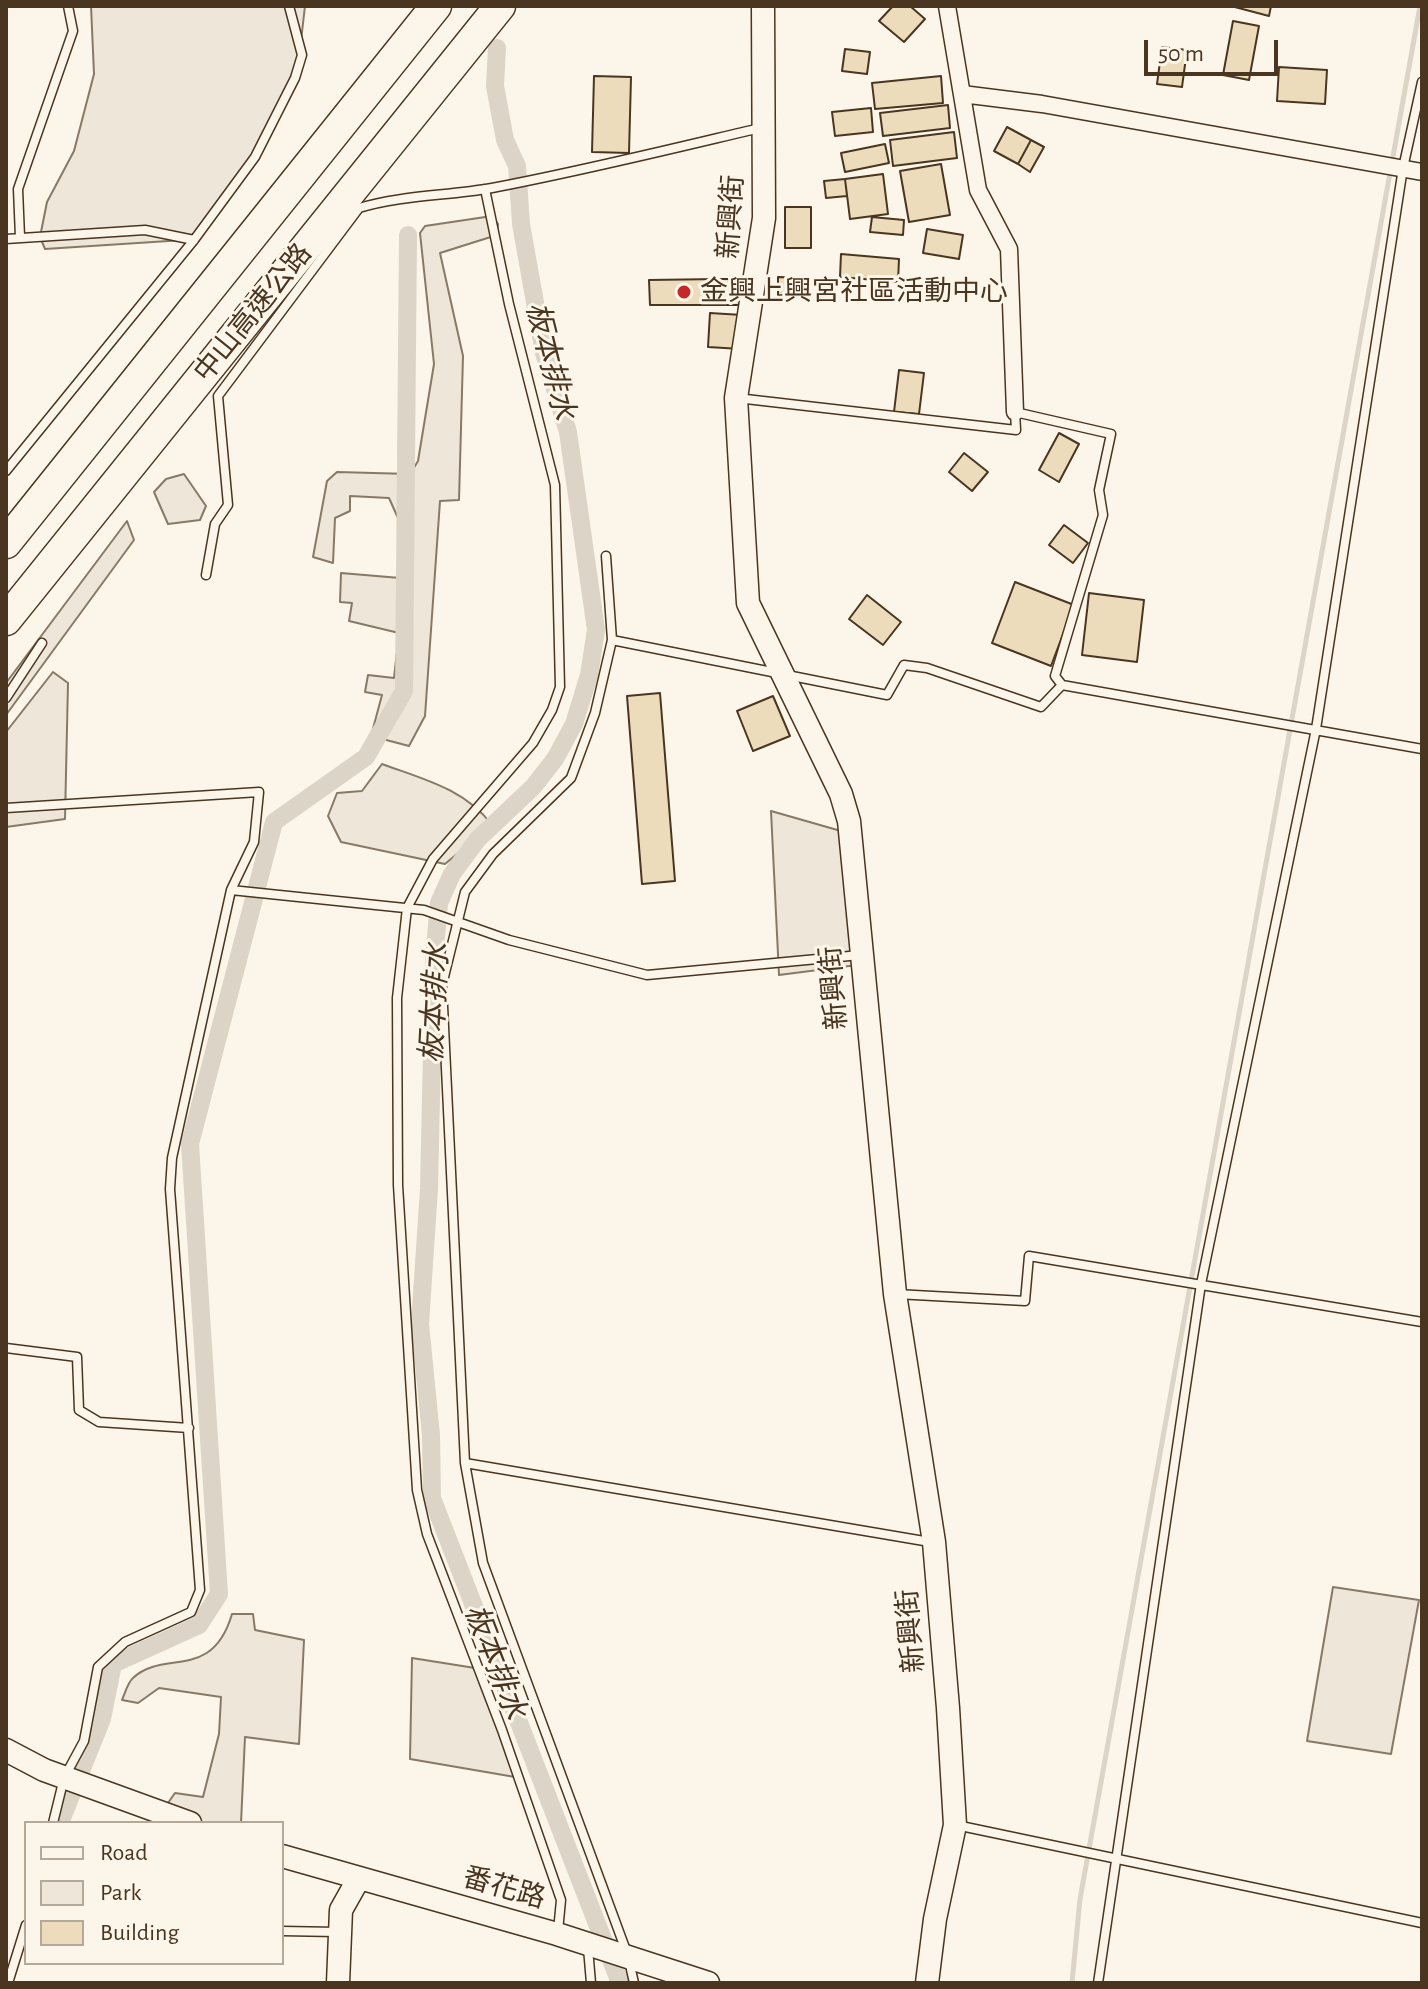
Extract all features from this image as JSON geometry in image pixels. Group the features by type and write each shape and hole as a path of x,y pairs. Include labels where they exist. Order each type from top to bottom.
{"highway":[{"name":"中山高速公路","path":"6,543 436,6"},
{"name":"中山高速公路","path":"6,620 500,6"}],"street":[{"name":"新興街","path":"763,6 764,218 736,398 748,603 841,794 849,821 895,1294 934,1542 955,1825 935,1919 927,1983"},
{"path":"947,6 978,190 1009,249 1015,412"},
{"path":"962,94 1042,104 1422,172"},
{"path":"6,1750 64,1778 184,1821"},
{"name":"番花路","path":"284,1857 557,1934 708,1983"},
{"path":"338,1983 341,1910 359,1878"}],"lane":[{"path":"20,237 18,189 73,31 68,6"},
{"path":"6,471 194,240 255,157 295,78 302,55 289,6"},
{"path":"1098,1983 1201,1284 1316,729 1403,168 1422,82"},
{"path":"206,575 215,524 228,505 218,396 359,208 384,201 485,189 765,127"},
{"path":"485,189 509,304 555,485 560,687 552,710 533,743 433,859 407,908 397,998 398,1185 417,1490 427,1534 502,1730 561,1900 557,1934"},
{"path":"6,239 145,230 194,240"},
{"path":"736,398 1016,430 1015,412 1111,434 1099,490 1103,515 1055,676 1062,685 1422,749"},
{"path":"606,556 612,640 595,713 571,778 493,854 465,892 442,985 465,1463 483,1563 628,1956 634,1983"},
{"path":"612,640 780,671 887,695 904,665 927,668 1041,707 1062,685"},
{"path":"6,698 42,643"},
{"path":"6,808 259,792 254,842 231,890 171,1174 200,1590 191,1612 125,1642 98,1667 84,1741 64,1778 53,1821"},
{"path":"231,890 407,908 509,940 647,975 861,955"},
{"path":"895,1294 1025,1301 1029,1256 1422,1322"},
{"path":"6,1348 77,1357 79,1410 99,1422 189,1428"},
{"path":"465,1463 934,1542"},
{"path":"955,1825 1422,1923"},
{"path":"284,1931 342,1932"},
{"path":"8,1983 24,1935"},
{"path":"588,1944 591,1983"}],"green space":[{"path":"91,6 305,6 299,58 271,132 206,228 184,240 45,249 40,237 47,202 74,151 94,74"},
{"path":"492,216 498,224 497,235 440,253 463,356 459,500 440,501 425,716 409,746 371,736 382,695 365,692 368,675 394,678 399,633 349,621 352,603 340,602 341,573 400,578 402,527 389,498 350,496 350,511 335,518 333,563 313,557 327,481 337,472 410,474 418,461 434,364 420,233 425,226"},
{"path":"184,474 206,506 200,520 168,524 154,492 166,479"},
{"path":"127,521 134,540 6,715 6,683"},
{"path":"53,672 68,683 65,819 6,827 6,732"},
{"path":"382,764 428,780 456,794 469,802 492,825 445,864 341,842 328,816 337,793 362,791"},
{"path":"771,811 855,835 865,964 779,975"},
{"path":"1333,1587 1419,1600 1391,1754 1307,1741"},
{"path":"232,1614 253,1614 255,1630 304,1640 299,1744 245,1737 241,1821 192,1821 163,1810 175,1793 203,1797 219,1734 221,1697 159,1688 138,1703 122,1700 131,1680 145,1670 200,1656 212,1649 223,1635"},
{"path":"412,1658 475,1668 515,1777 410,1759"}],"building":[{"path":"893,6 910,6 925,19 904,42 879,21"},
{"path":"1231,6 1271,6 1269,16"},
{"path":"1233,21 1259,26 1249,80 1223,75"},
{"path":"1162,47 1187,50 1182,87 1157,84"},
{"path":"845,49 870,52 867,74 842,71"},
{"path":"1279,67 1327,70 1325,104 1277,101"},
{"path":"594,76 631,77 629,153 592,152"},
{"path":"941,76 943,103 875,109 872,83"},
{"path":"948,105 950,128 883,136 880,113"},
{"path":"871,108 873,132 835,136 832,112"},
{"path":"1007,127 1031,140 1018,164 994,151"},
{"path":"954,132 957,158 893,166 890,140"},
{"path":"1031,140 1044,147 1030,172 1018,164"},
{"path":"885,144 889,163 845,172 841,153"},
{"path":"941,164 950,215 909,222 900,171"},
{"path":"883,174 888,214 850,219 845,179"},
{"path":"845,179 847,196 826,198 824,181"},
{"path":"785,207 811,207 811,248 785,248"},
{"path":"872,217 904,220 903,235 870,232"},
{"path":"927,229 963,235 959,259 923,253"},
{"path":"841,254 899,259 898,282 840,277"},
{"path":"778,277 809,278 809,296 778,295"},
{"path":"719,279 749,279 749,305 719,305"},
{"name":"金興上興宮社區活動中心","path":"719,279 719,305 650,305 649,280"},
{"path":"710,313 742,315 741,349 708,347"},
{"path":"899,370 924,373 919,414 894,412"},
{"path":"1059,433 1079,444 1059,482 1039,470"},
{"path":"964,453 988,472 972,491 949,472"},
{"path":"1064,525 1088,543 1073,563 1049,545"},
{"path":"1015,582 1074,605 1051,666 992,643"},
{"path":"1089,593 1144,600 1137,662 1082,655"},
{"path":"867,595 901,622 883,645 849,619"},
{"path":"660,693 675,881 642,884 627,696"},
{"path":"773,696 790,736 753,751 737,711"}],"waterway":[{"path":"1072,1983 1080,1899 1420,6"},
{"name":"板本排水","path":"497,48 495,86 505,140 517,166 521,224 544,353 568,432 596,630 589,675 574,724 555,759 533,787 478,839 452,874 439,903 434,959 429,1189 420,1324 431,1435 432,1498 620,1983"},
{"path":"61,1821 102,1719 113,1664 199,1625 219,1594 190,1144 274,822 366,757 404,691 408,235"}],"place":[{"name":"金興上興宮社區活動中心","path":"684,292"}]}
